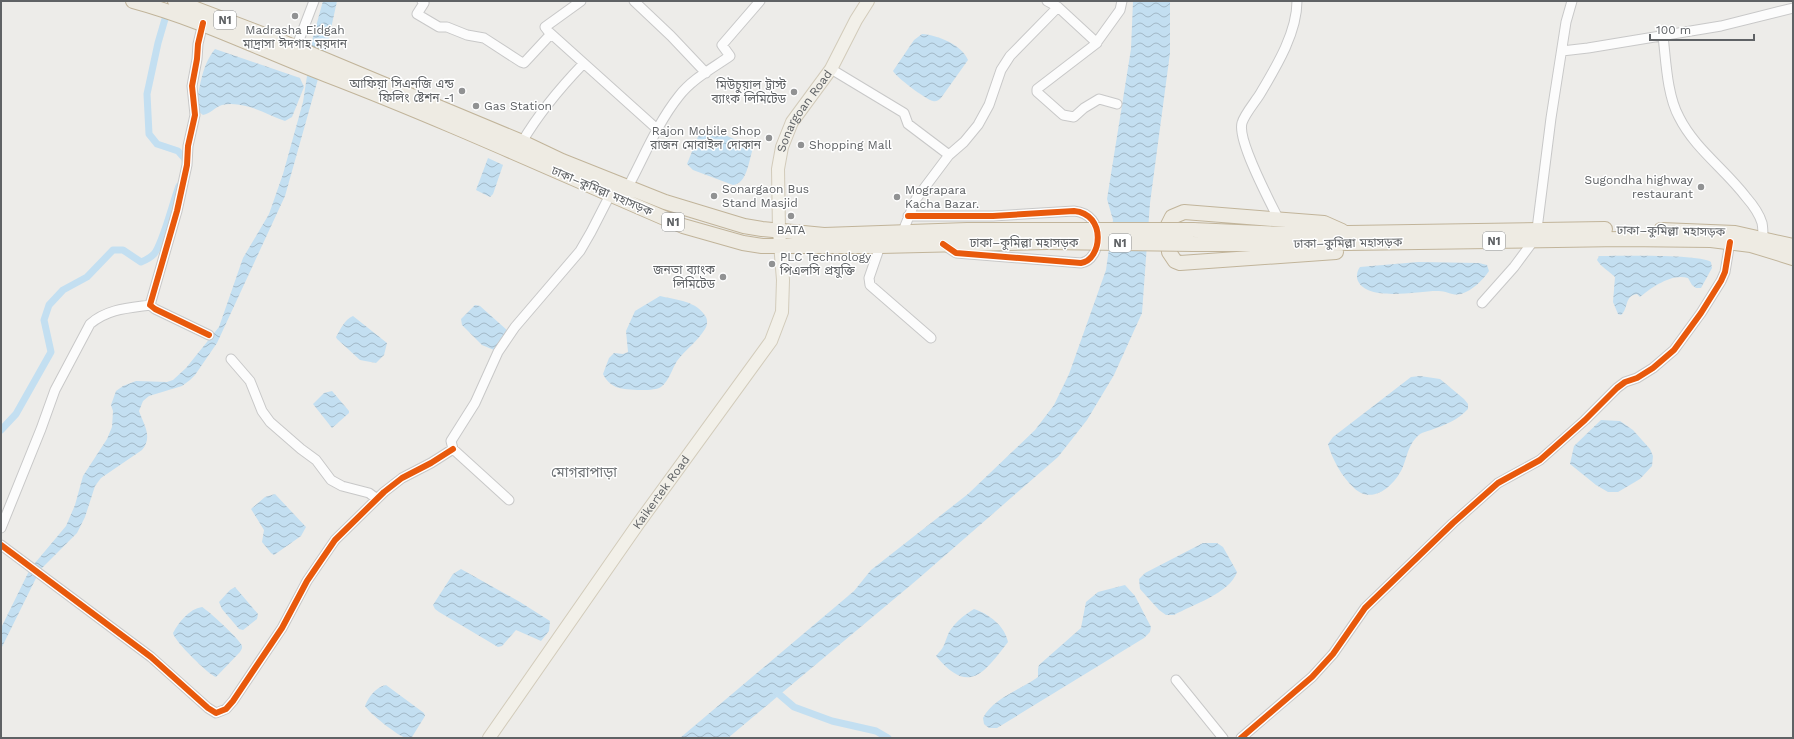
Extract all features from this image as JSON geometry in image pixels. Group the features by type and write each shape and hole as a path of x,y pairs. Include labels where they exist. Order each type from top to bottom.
{"highway":[{"name":"N1","path":"132,1 161,8 203,24 300,54"},
{"name":"N1","path":"180,2 275,39 330,69"},
{"name":"ঢাকা–কুমিল্লা মহাসড়ক","path":"330,69 610,195 705,234 743,243 781,246 880,246 943,244 1047,236 1193,237 1356,243 1687,230 1735,233 1763,238 1793,246"},
{"name":"ঢাকা–কুমিল্লা মহাসড়ক","path":"330,69 522,142 562,161 665,202 744,226 779,228 824,235 989,230 1047,236"},
{"path":"535,148 560,152 631,182 702,208 779,228 906,221 989,230"},
{"path":"1344,233 1337,228 1324,223 1184,212 1172,218 1168,222 1167,247 1172,257 1180,263 1334,252 1356,243"},
{"name":"ঢাকা–কুমিল্লা মহাসড়ক","path":"1193,237 1344,233 1536,235 1696,240 1751,245 1793,258"}],"main road":[{"name":"Sonargoan Road","path":"779,228 778,169 782,148 792,122 831,69 856,20 868,1"},
{"name":"Kaikertek Road","path":"489,738 638,524 771,341 782,312 783,280 779,228"}],"street":[{"path":"300,54 314,1"},
{"path":"422,1 424,3 417,14 439,26 484,38 524,63 550,34"},
{"path":"581,1 545,27 550,34 657,129"},
{"path":"634,1 671,36 706,73"},
{"path":"631,182 657,129 680,95 706,73 730,56 722,45 760,1"},
{"path":"1046,1 1058,7 1096,42"},
{"path":"1117,104 1099,99 1084,108 1074,117 1063,115 1037,92 1037,89 1049,78 1096,45 1096,42 1120,10 1122,1"},
{"path":"1279,220 1243,138 1242,123 1265,85 1283,50 1297,15 1297,1"},
{"path":"1482,304 1514,267 1536,235 1545,161 1566,22 1572,1"},
{"path":"943,244 956,253 1080,263 1088,261 1093,255 1096,248 1097,232 1092,218 1085,212 1074,211 906,221 916,199 949,155 964,142 978,125 989,105 1001,70 1010,56 1058,7"},
{"path":"1562,51 1721,26 1793,8"},
{"path":"150,305 177,211 187,165 188,146 195,115 192,86 198,59 198,44 203,24"},
{"path":"1662,36 1670,89 1678,116 1688,132 1701,148 1738,186 1757,210 1762,224 1763,238"},
{"path":"522,142 532,123 583,64"},
{"path":"831,69 904,113 908,124 949,155"},
{"path":"509,500 453,449 450,441 475,403 498,352 520,321 580,251 610,195"},
{"path":"1241,738 1312,677 1333,654 1365,608 1453,523 1498,483 1540,460 1585,420 1617,388 1625,382 1637,378 1653,368 1674,350 1704,308 1726,272 1730,242"},
{"path":"880,246 869,278 870,285 931,338"},
{"path":"1,528 55,390 90,324 98,317 114,310 150,305 155,309 209,336"},
{"path":"231,359 250,380 262,410 270,422 300,449 316,460 331,480 342,486 369,493 377,499"},
{"path":"1,545 151,657 197,699 216,713 226,709 234,701 282,628 307,581 335,540 377,499 402,478 431,463 453,449"},
{"path":"1176,680 1223,738"}],"water":[{"path":"323,1 337,1 327,47 285,196 217,343 190,380 182,386 149,396 143,401 139,411 147,436 145,445 142,450 101,478 95,486 85,517 77,533 40,570 1,649 1,628 30,569 66,526 75,505 83,476 107,439 112,427 113,411 111,405 116,391 123,386 136,381 167,382 173,380 186,368 219,327 243,258 269,214 283,174 303,102 313,37"},
{"path":"1133,1 1170,1 1170,53 1150,203 1142,313 1114,375 1087,420 1058,457 918,579 728,738 680,738 854,591 871,570 968,494 1035,430 1054,405 1069,374 1106,270 1113,220 1107,199 1131,49"},
{"path":"922,34 935,36 955,45 961,50 968,60 941,98 936,101 929,99 918,92 899,78 893,71 914,40"},
{"path":"215,49 300,78 304,87 292,117 285,121 254,108 238,104 222,105 203,115 195,109 204,70"},
{"path":"708,127 753,148 747,171 738,184 733,185 693,170 687,164 699,134"},
{"path":"488,158 503,165 493,194 490,197 476,190"},
{"path":"1599,256 1658,256 1704,259 1711,262 1712,268 1701,288 1696,288 1692,285 1688,278 1675,277 1669,279 1656,285 1640,297 1637,294 1630,297 1621,315 1618,314 1613,302 1615,277 1599,263 1597,260"},
{"path":"1418,262 1479,263 1487,265 1489,271 1473,288 1461,294 1452,294 1440,291 1394,294 1382,293 1363,287 1357,279 1358,270 1360,267"},
{"path":"660,296 692,304 706,317 706,328 699,338 677,361 668,378 661,387 652,390 638,390 625,389 612,385 603,374 609,358 614,353 623,354 628,352 626,331 635,311"},
{"path":"475,305 480,306 508,331 494,350 482,345 462,325 461,319"},
{"path":"353,316 387,343 384,355 376,363 360,360 336,337 345,322"},
{"path":"1420,376 1440,379 1464,399 1468,404 1468,409 1451,422 1420,434 1410,446 1398,476 1388,487 1375,494 1368,495 1361,493 1350,484 1342,473 1335,462 1328,444 1333,437 1411,377"},
{"path":"332,391 349,411 349,413 332,428 313,404 324,393"},
{"path":"1601,420 1620,421 1633,430 1650,449 1653,456 1652,466 1640,479 1618,492 1608,492 1596,485 1570,464 1574,446"},
{"path":"275,494 306,527 301,536 274,555 262,542 264,530 251,509 265,497"},
{"path":"1203,543 1217,543 1223,547 1237,572 1227,586 1210,598 1174,615 1166,615 1159,610 1140,589 1139,579 1145,573"},
{"path":"461,569 520,602 550,621 549,631 541,641 516,630 502,646 498,647 439,612 433,605 453,574"},
{"path":"1125,585 1135,596 1151,627 1150,632 1144,638 997,728 989,728 984,724 983,718 993,705 1038,677 1039,665 1081,628 1086,602 1098,592"},
{"path":"235,587 258,614 257,619 243,630 239,629 222,609 219,602 230,590"},
{"path":"202,607 228,630 242,646 240,652 216,677 192,657 179,643 173,633 189,613"},
{"path":"974,609 996,621 1004,631 1008,642 983,671 975,676 967,677 958,675 948,668 936,656 943,647 955,624"},
{"path":"386,685 424,713 425,716 412,737 407,738 397,733 378,719 365,706 373,692"}],"waterway":[{"path":"165,19 158,43 147,94 149,134 157,144 178,151 185,159 186,164"},
{"path":"1,430 16,414 51,352 44,320 49,305 63,290 87,277 113,250 123,250 141,262 154,254 161,241 179,186"},
{"path":"773,689 794,707 832,721 876,731 888,738"}],"cycle path":[{"path":"203,23 198,44 192,86 195,115 188,146 187,165 177,211 150,305 155,309 209,335"},
{"path":"908,216 993,216 1074,211 1085,214 1092,220 1098,237 1097,246 1093,254 1088,260 1081,263 956,253 943,244"},
{"path":"1241,738 1312,677 1333,654 1365,608 1453,523 1498,483 1540,460 1585,420 1617,388 1625,382 1637,378 1653,368 1674,350 1701,313 1721,281 1725,272 1730,242"},
{"path":"1,545 151,657 208,708 216,713 226,709 233,701 282,628 307,581 335,540 384,492 402,478 431,463 453,449"}],"place":[{"name":"Madrasha Eidgah মাদ্রাসা ঈদগাহ ময়দান","path":"295,16"},
{"name":"আফিয়া সিএনজি এন্ড ফিলিং ষ্টেশন -1","path":"462,91"},
{"name":"মিউচুয়াল ট্রাস্ট ব্যাংক লিমিটেড","path":"794,92"},
{"name":"Gas Station","path":"476,106"},
{"name":"Rajon Mobile Shop রাজন মোবাইল দোকান","path":"769,138"},
{"name":"Shopping Mall","path":"801,145"},
{"name":"Sugondha highway restaurant","path":"1701,187"},
{"name":"Sonargaon Bus Stand Masjid","path":"714,196"},
{"name":"Mograpara Kacha Bazar.","path":"897,197"},
{"name":"BATA","path":"791,216"},
{"name":"PLC Technology পিএলসি প্রযুক্তি","path":"772,264"},
{"name":"জনতা ব্যাংক লিমিটেড","path":"723,277"}],"district":[{"name":"মোগরাপাড়া","path":"584,472"}]}
